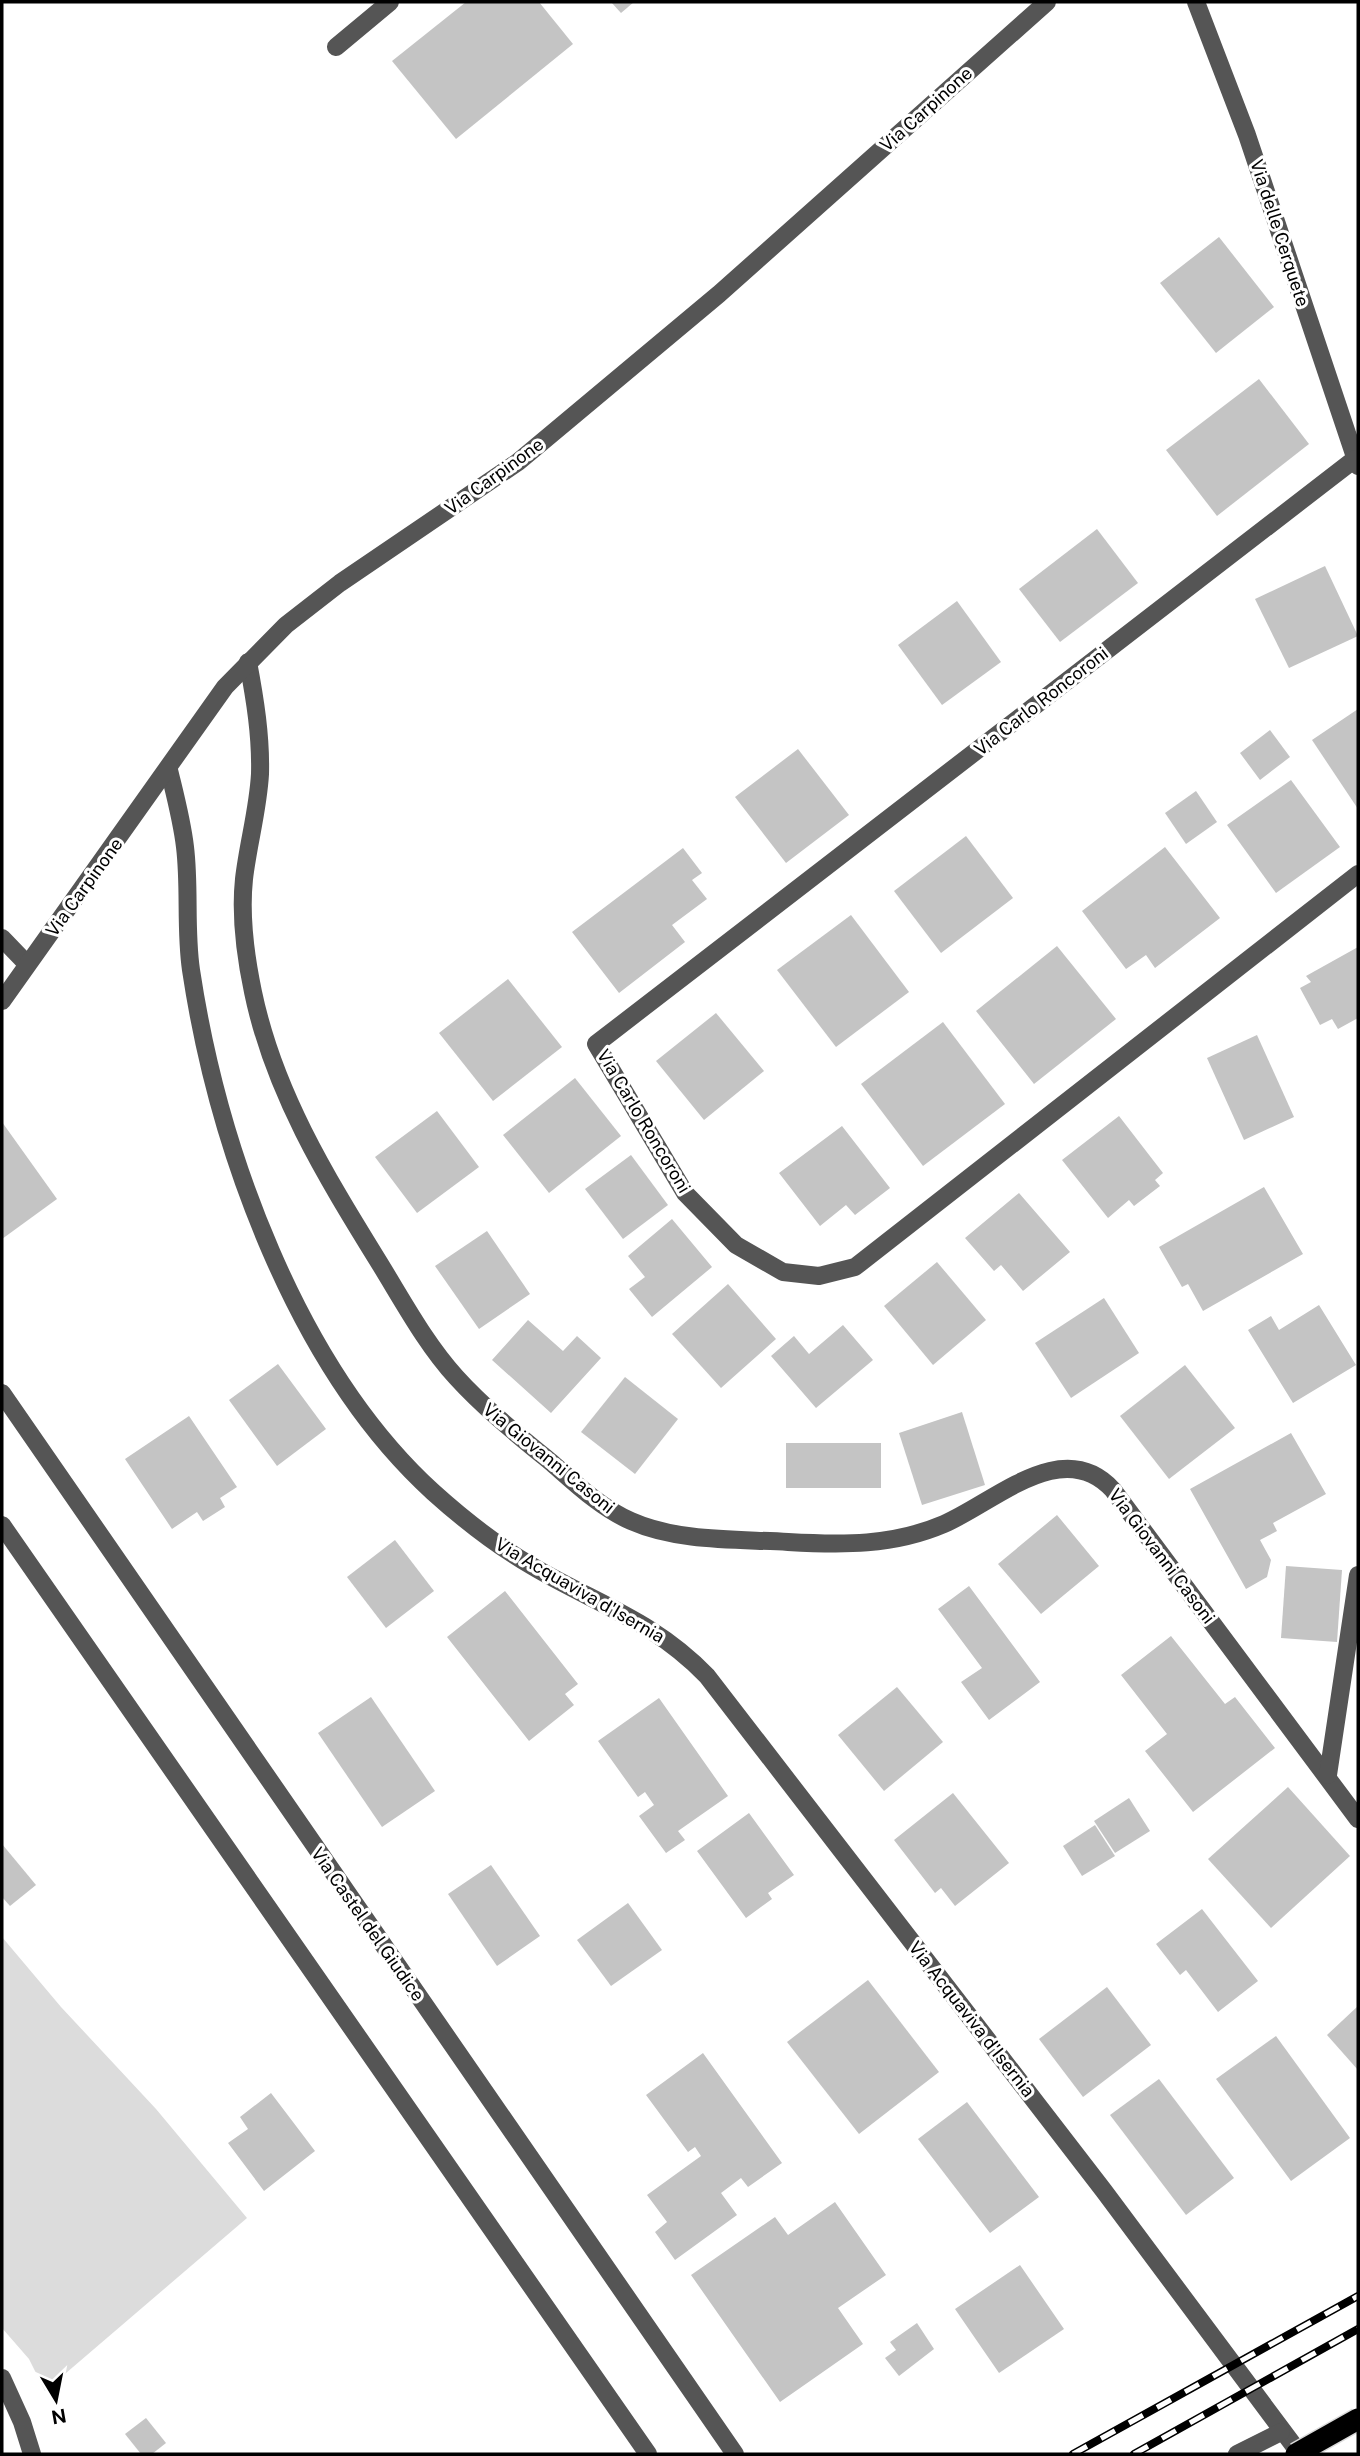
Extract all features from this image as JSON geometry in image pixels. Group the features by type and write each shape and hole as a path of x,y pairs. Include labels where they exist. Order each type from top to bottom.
{"highway":[{"path":"1298,2454 1358,2419"}],"street":[{"path":"336,47 390,2"},
{"name":"Via Carpinone","path":"2,1001 169,770 225,687 248,662 317,600 519,462 719,295 1047,2"},
{"name":"Via delle Cerquete","path":"1196,2 1247,135 1357,462"},
{"name":"Via Carlo Roncoroni","path":"1357,462 596,1044 685,1193 736,1245 783,1272 820,1276 855,1268 1358,874"},
{"name":"Via Giovanni Casoni","path":"248,662 258,721 260,760 257,804 244,884 243,923 247,965 267,1046 292,1112 335,1191 420,1329 461,1382 498,1417 602,1504 631,1521 676,1533 823,1544 874,1543 936,1527 1051,1469 1075,1469 1097,1476 1113,1490 1328,1775 1358,1819"},
{"name":"Via Acquaviva d'Isernia","path":"169,770 185,846 191,972 206,1054 223,1116 245,1182 287,1285 317,1341 360,1408 408,1468 473,1526 531,1566 643,1624 685,1653 707,1676 1104,2191 1298,2454"},
{"path":"2,938 27,964"},
{"name":"Via Castel del Giudice","path":"2,1393 734,2454"},
{"path":"2,1525 648,2454"},
{"path":"1328,1775 1358,1575"},
{"path":"2,2378 22,2422 32,2454"},
{"path":"1237,2454 1282,2432"}],"shaded area":[{"path":"2,1937 61,2007 156,2109 247,2218 45,2391 29,2359 2,2328"}],"building":[{"path":"466,2 539,2 573,44 456,139 392,61"},
{"path":"611,2 634,2 621,13"},
{"path":"1219,237 1274,307 1216,353 1160,283"},
{"path":"1259,379 1309,444 1217,516 1166,450"},
{"path":"1097,529 1138,583 1060,642 1019,589"},
{"path":"1325,566 1358,636 1289,668 1255,599"},
{"path":"957,601 1001,662 942,705 898,645"},
{"path":"1358,709 1358,809 1312,740"},
{"path":"1270,730 1290,757 1260,780 1240,753"},
{"path":"798,749 849,815 786,863 735,797"},
{"path":"1291,780 1340,847 1276,893 1227,825"},
{"path":"1196,791 1217,822 1186,844 1165,813"},
{"path":"966,836 1013,898 941,953 894,891"},
{"path":"1165,847 1220,918 1155,968 1146,955 1126,969 1082,911"},
{"path":"683,848 702,873 692,880 707,899 672,925 685,942 619,993 572,932"},
{"path":"851,915 909,992 836,1047 777,970"},
{"path":"1057,946 1116,1019 1034,1084 976,1011"},
{"path":"1358,947 1358,1018 1338,1029 1332,1019 1320,1025 1300,988 1311,982 1306,976"},
{"path":"508,979 562,1047 493,1101 439,1033"},
{"path":"716,1013 764,1071 704,1120 656,1061"},
{"path":"943,1022 1005,1104 923,1166 861,1084"},
{"path":"1257,1035 1294,1117 1244,1140 1207,1058"},
{"path":"575,1078 621,1136 549,1193 503,1135"},
{"path":"437,1111 479,1167 417,1213 375,1157"},
{"path":"1119,1116 1163,1173 1155,1180 1160,1186 1134,1206 1129,1200 1108,1218 1062,1160"},
{"path":"2,1122 57,1199 2,1239"},
{"path":"842,1126 890,1188 855,1215 846,1205 820,1226 779,1173"},
{"path":"631,1155 668,1205 623,1239 585,1189"},
{"path":"1264,1187 1303,1254 1203,1311 1188,1284 1182,1287 1159,1247"},
{"path":"1019,1193 1070,1252 1023,1291 1001,1265 994,1271 965,1238"},
{"path":"672,1219 712,1267 652,1317 629,1289 645,1277 628,1256"},
{"path":"487,1231 530,1294 479,1329 435,1266"},
{"path":"937,1262 986,1320 933,1365 884,1306"},
{"path":"728,1284 776,1339 721,1388 672,1334"},
{"path":"1104,1298 1139,1353 1071,1398 1035,1343"},
{"path":"1319,1305 1356,1365 1293,1403 1248,1330 1271,1316 1279,1330"},
{"path":"528,1320 563,1351 577,1336 601,1358 551,1413 492,1360"},
{"path":"843,1325 873,1360 816,1408 771,1356 794,1336 809,1354"},
{"path":"278,1364 326,1429 277,1466 229,1400"},
{"path":"1185,1365 1235,1428 1169,1479 1120,1416"},
{"path":"625,1377 678,1419 635,1474 581,1432"},
{"path":"962,1412 985,1485 922,1505 899,1433"},
{"path":"189,1416 237,1487 220,1498 225,1507 203,1521 197,1512 172,1529 125,1459"},
{"path":"1291,1433 1326,1494 1273,1523 1277,1531 1260,1540 1271,1560 1267,1577 1246,1589 1190,1489"},
{"path":"786,1443 881,1443 881,1488 786,1488"},
{"path":"1057,1515 1099,1566 1041,1614 998,1564"},
{"path":"395,1540 434,1591 386,1628 347,1577"},
{"path":"1286,1566 1342,1570 1337,1642 1281,1638"},
{"path":"969,1586 1040,1682 989,1720 961,1682 982,1668 938,1609"},
{"path":"505,1591 578,1684 565,1694 574,1705 529,1741 447,1637"},
{"path":"1171,1636 1225,1704 1235,1697 1275,1748 1193,1812 1145,1751 1167,1734 1121,1675"},
{"path":"897,1687 943,1742 884,1791 838,1735"},
{"path":"371,1697 435,1791 382,1827 318,1733"},
{"path":"659,1698 728,1796 678,1831 685,1840 666,1853 639,1816 654,1805 645,1792 638,1797 598,1741"},
{"path":"1288,1787 1350,1856 1271,1928 1208,1859"},
{"path":"953,1793 1009,1863 955,1906 941,1888 935,1893 894,1840"},
{"path":"1129,1798 1150,1831 1115,1853 1094,1821"},
{"path":"749,1813 794,1875 768,1893 772,1899 746,1918 697,1851"},
{"path":"1095,1825 1115,1856 1082,1876 1063,1846"},
{"path":"2,1844 36,1885 10,1906 2,1897"},
{"path":"491,1865 540,1936 497,1966 448,1894"},
{"path":"628,1903 662,1950 611,1986 577,1940"},
{"path":"1202,1909 1258,1981 1218,2012 1186,1970 1180,1975 1156,1944"},
{"path":"868,1980 939,2072 859,2134 787,2042"},
{"path":"1107,1987 1151,2045 1083,2097 1039,2039"},
{"path":"1358,2006 1358,2070 1327,2035"},
{"path":"1276,2036 1350,2138 1291,2181 1216,2079"},
{"path":"703,2053 782,2163 748,2187 741,2178 721,2193 737,2215 675,2260 655,2232 667,2222 647,2195 701,2156 695,2147 688,2152 646,2095"},
{"path":"1159,2079 1234,2178 1186,2215 1110,2115"},
{"path":"271,2093 315,2151 264,2191 228,2143 248,2129 240,2117"},
{"path":"967,2102 1039,2197 990,2233 918,2139"},
{"path":"835,2202 886,2275 838,2308 863,2344 780,2402 691,2275 775,2217 788,2235"},
{"path":"1020,2265 1064,2329 999,2373 955,2309"},
{"path":"917,2323 934,2349 899,2376 885,2358 896,2350 890,2342"},
{"path":"146,2418 166,2443 152,2454 141,2454 125,2434"}],"railway":[{"path":"1073,2454 1358,2296"},
{"path":"1134,2454 1358,2329"}]}
